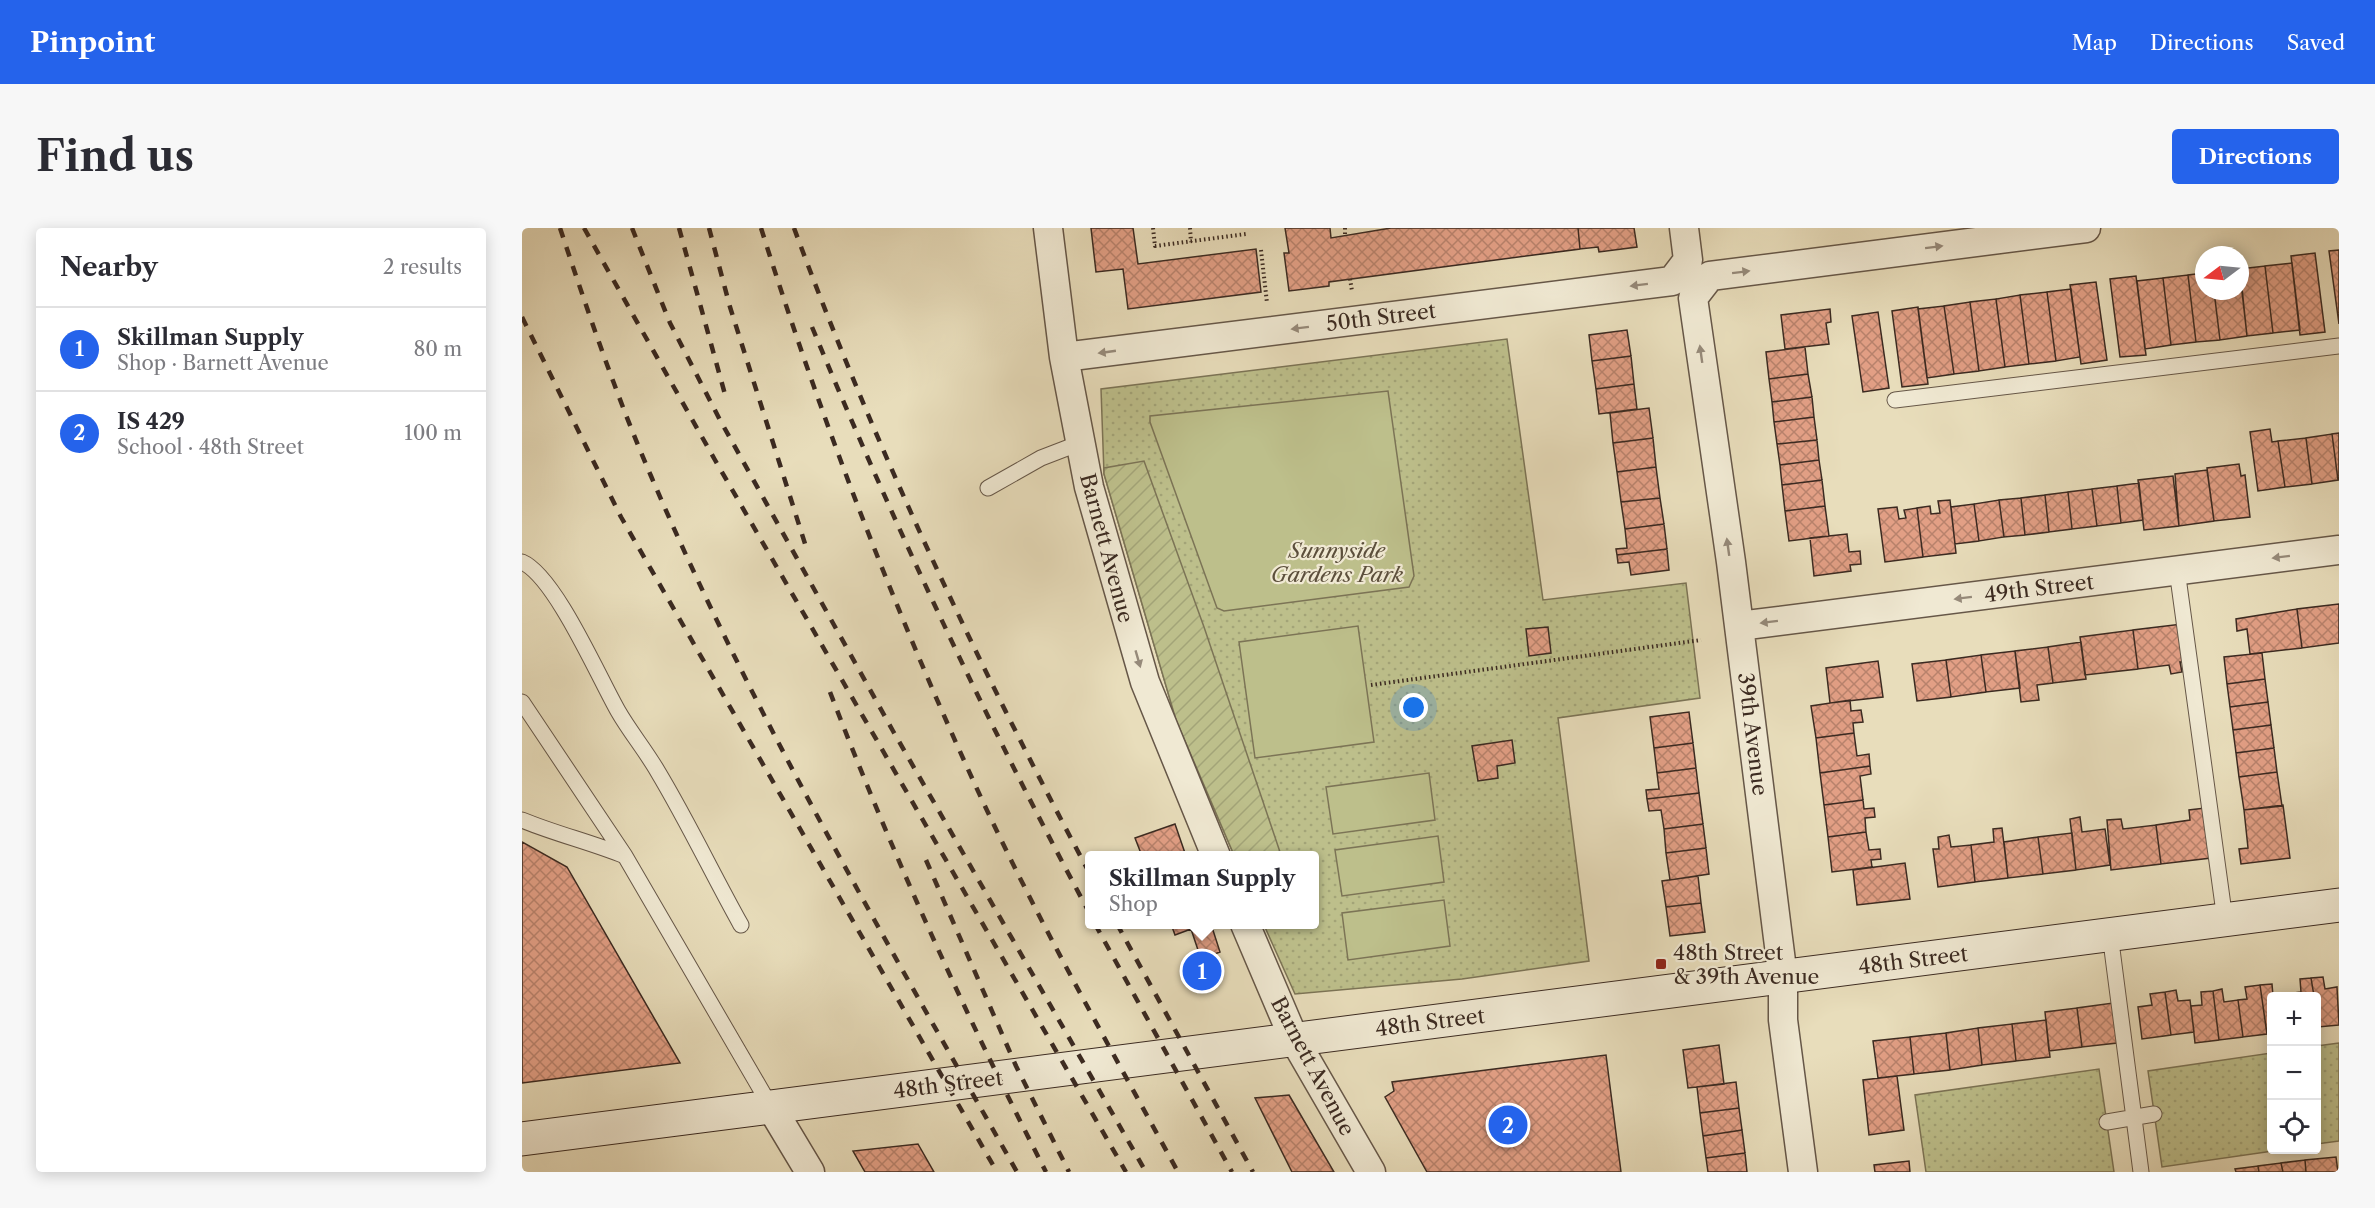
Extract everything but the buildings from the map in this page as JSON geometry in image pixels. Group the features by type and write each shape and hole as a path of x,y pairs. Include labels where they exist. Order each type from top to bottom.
{"street":[{"name":"Barnett Avenue","path":"1048,228 1064,357 1089,487 1145,682 1214,851"},
{"name":"50th Street","path":"1064,357 1672,281 1688,260 1684,228"},
{"name":"39th Avenue","path":"1803,1172 1784,1020 1783,976 1739,626 1693,298 1710,276 2086,228"},
{"name":"49th Street","path":"1739,626 2339,550"},
{"name":"48th Street","path":"522,1139 2339,905"},
{"name":"Barnett Avenue","path":"1247,929 1294,1039 1371,1172"},
{"path":"771,1107 810,1172"}],"lane":[{"path":"1895,400 2339,346"},
{"path":"988,488 1041,458 1080,443"},
{"path":"522,562 534,570 567,615 619,711 658,771 741,925"},
{"path":"2177,570 2225,920"},
{"path":"522,702 625,856 771,1107"},
{"path":"522,820 563,836 582,838 625,856"},
{"path":"2110,934 2141,1172"},
{"path":"2106,1122 2154,1114"}],"path":[{"path":"1153,228 1155,246 1246,234"},
{"path":"1190,228 1191,242"},
{"path":"1345,228 1345,234"},
{"path":"1261,250 1267,306"},
{"path":"1350,279 1352,295"},
{"path":"1371,685 1701,640"}],"green space":[{"name":"Sunnyside Gardens Park","path":"1507,339 1543,600 1686,583 1700,698 1558,718 1589,961 1462,979 1295,994 1266,929 1319,929 1319,851 1232,851 1176,720 1104,474 1101,389"},
{"path":"1388,391 1414,576 1409,587 1224,611 1217,608 1150,422 1150,416"},
{"path":"1144,461 1204,627 1280,851 1232,851 1176,720 1104,468"},
{"path":"1358,626 1374,742 1255,758 1239,642"},
{"path":"1429,773 1435,820 1333,834 1326,787"},
{"path":"1438,836 1444,882 1342,896 1335,850"},
{"path":"1444,900 1450,946 1348,960 1342,913"},
{"path":"2339,1043 2339,1141 2321,1143 2321,1046"},
{"path":"2267,1054 2267,1152 2162,1167 2148,1071"},
{"path":"2099,1069 2114,1172 1926,1172 1915,1095"}],"railway":[{"path":"560,228 638,446 691,566 824,829 1017,1172"},
{"path":"584,228 715,460 1126,1172"},
{"path":"632,228 670,323 720,420 893,731 1146,1172"},
{"path":"679,228 726,398"},
{"path":"709,228 730,307 807,550"},
{"path":"761,228 810,375 863,520 952,734 1030,898 1178,1172"},
{"path":"794,228 859,393 931,556 1008,716 1085,865"},
{"path":"522,317 621,517 997,1172"},
{"path":"812,327 909,550 1015,770 1085,905"},
{"path":"830,692 905,875 987,1054 1046,1172"},
{"path":"926,860 1016,1066 1069,1172"},
{"path":"1098,929 1232,1172"},
{"path":"1120,929 1253,1172"}],"place":[{"name":"48th Street & 39th Avenue","path":"1661,964"},
{"name":"Skillman Supply","path":"1202,971"},
{"name":"IS 429","path":"1508,1125"}]}
